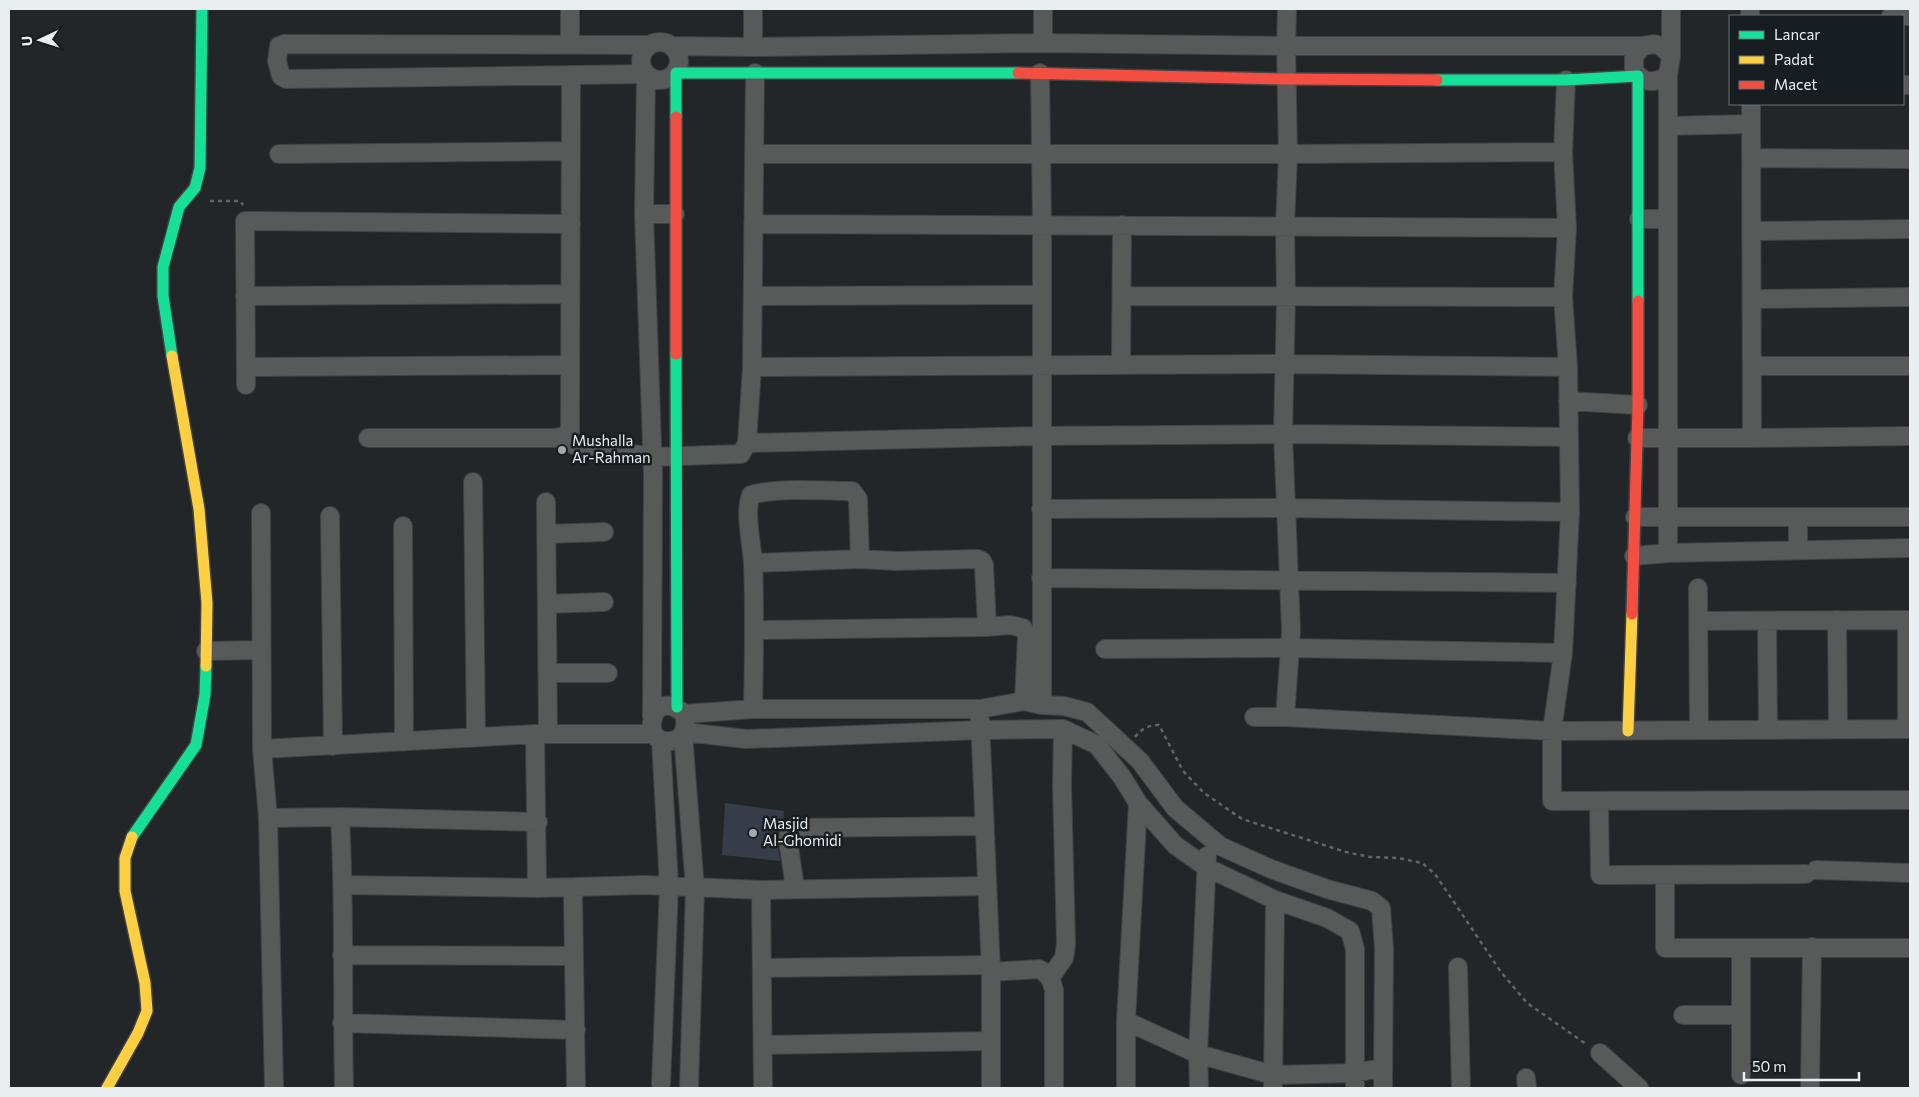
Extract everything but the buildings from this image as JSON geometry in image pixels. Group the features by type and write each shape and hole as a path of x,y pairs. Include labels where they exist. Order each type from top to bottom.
{"street":[{"path":"107,1088 138,1033 146,1011 145,983 126,891 125,858 132,836 196,745 205,695 208,603 199,509 180,406 163,296 163,267 179,206 195,188 200,168 202,9"},
{"path":"570,9 570,45"},
{"path":"753,9 753,47"},
{"path":"1043,9 1043,43"},
{"path":"1285,717 1291,629 1283,434 1286,297 1285,226 1288,154 1287,9"},
{"path":"1668,553 1668,75 1671,56 1671,9"},
{"path":"1638,76 1566,80 1286,79 1040,73 676,73 663,80 656,80 646,74 286,79 281,76 277,60 279,46 284,44 648,45 661,41 668,42 674,46 753,47 1043,43 1286,46 1642,46 1654,44 1661,46 1671,56"},
{"path":"648,45 641,57 641,64 646,74 644,214 653,496 656,730 669,886 661,1084"},
{"path":"674,46 680,60 676,73 675,214 680,711 687,724 684,733 695,888 689,1088"},
{"path":"781,46 781,73"},
{"path":"1642,46 1634,57 1634,70 1638,76 1643,80 1656,82 1668,75"},
{"path":"564,436 574,445 652,465 677,464 741,454 747,443 752,367 755,73"},
{"path":"1040,73 1042,155 1042,705"},
{"path":"368,438 555,438 564,436 570,431 571,76"},
{"path":"1628,730 1638,405 1638,76"},
{"path":"1566,80 1563,152 1567,228 1563,297 1568,367 1570,512 1563,652 1552,731 1552,801 1909,800"},
{"path":"1751,105 1752,438"},
{"path":"1668,126 1751,124"},
{"path":"279,154 571,151"},
{"path":"754,154 1042,155 1563,152"},
{"path":"1751,158 1910,160"},
{"path":"644,214 675,214"},
{"path":"1639,219 1668,219"},
{"path":"246,385 245,221 570,224"},
{"path":"753,224 1567,228"},
{"path":"1121,365 1122,225"},
{"path":"1752,230 1910,229"},
{"path":"245,296 570,294"},
{"path":"753,296 1042,295"},
{"path":"1122,296 1563,297"},
{"path":"1752,299 1910,297"},
{"path":"752,367 1285,364 1568,367"},
{"path":"246,367 570,365"},
{"path":"1752,366 1910,366"},
{"path":"1568,401 1638,405"},
{"path":"747,443 1042,436 1283,434 1569,437"},
{"path":"1637,438 1910,436"},
{"path":"474,482 476,738"},
{"path":"753,709 753,563 749,512 751,495 764,492 852,491 856,495 860,559"},
{"path":"538,888 538,822 542,734 548,674 546,502"},
{"path":"1041,509 1286,508 1570,512"},
{"path":"261,513 262,749 268,818 274,1088"},
{"path":"330,516 333,746"},
{"path":"1635,517 1910,517"},
{"path":"1798,517 1798,550"},
{"path":"403,526 404,742"},
{"path":"546,534 604,532"},
{"path":"1634,556 1668,553 1910,548"},
{"path":"753,563 860,559 895,561 982,560 984,566 987,627"},
{"path":"1041,578 1566,583"},
{"path":"1698,588 1699,730"},
{"path":"547,604 604,602"},
{"path":"1837,620 1838,729"},
{"path":"1254,717 1552,731 1907,729 1909,620 1698,621"},
{"path":"1767,621 1768,730"},
{"path":"754,630 987,627 1010,625 1023,628 1025,632 1024,701"},
{"path":"1105,649 1290,648 1563,652"},
{"path":"206,651 261,650"},
{"path":"548,674 608,673"},
{"path":"656,730 658,709 667,706 680,711 753,709 980,709 1024,701 1042,705 1064,706 1087,712 1140,761 1175,808 1220,846 1271,869 1327,889 1372,901 1381,908 1384,948 1382,1088"},
{"path":"980,709 991,969 992,1088"},
{"path":"684,733 746,739 981,730 1064,729 1097,745 1122,777 1138,804 1175,844 1206,866 1275,900 1327,918 1350,931 1355,949 1355,1081"},
{"path":"1050,978 1064,958 1066,944 1062,785 1064,729"},
{"path":"262,749 656,730 669,742 677,740 684,733"},
{"path":"1599,801 1600,875 1811,872 1910,874"},
{"path":"1126,1088 1126,1020 1138,804"},
{"path":"268,818 340,817 538,822"},
{"path":"340,817 344,885 342,955 344,1088"},
{"path":"795,888 788,840 789,831 792,828 985,826"},
{"path":"666,833 690,832"},
{"path":"1199,1088 1198,1054 1206,866 1209,838"},
{"path":"1665,875 1665,948 1910,948"},
{"path":"344,885 538,888 669,886 760,890 987,886"},
{"path":"575,887 573,897 576,1088"},
{"path":"760,890 763,1088"},
{"path":"1273,1082 1275,900"},
{"path":"1810,1088 1812,947"},
{"path":"1741,948 1741,1075"},
{"path":"342,955 574,956"},
{"path":"1458,967 1461,1088"},
{"path":"762,968 1039,969 1046,972 1054,990 1054,1088"},
{"path":"1683,1015 1741,1015"},
{"path":"1126,1020 1198,1054 1273,1082 1355,1081 1382,1068"},
{"path":"342,1024 576,1030"},
{"path":"762,1045 991,1041"},
{"path":"1600,1053 1639,1088"}],"path":[{"path":"208,201 240,201 243,205 245,221"},
{"path":"1126,748 1140,731 1151,725 1159,725 1184,771 1204,794 1242,819 1346,852 1370,857 1398,858 1422,863 1434,874 1501,972 1527,1003 1600,1053"}],"traffic: fast":[{"path":"172,356 163,296 163,267 179,207 195,188 200,168 202,9"},
{"path":"676,117 676,73 1018,73"},
{"path":"1437,80 1566,80 1638,76 1638,301"},
{"path":"676,354 677,707"},
{"path":"132,837 196,745 205,695 206,666"}],"traffic: slow":[{"path":"172,356 199,509 207,603 206,666"},
{"path":"1628,731 1632,614"},
{"path":"107,1088 138,1033 147,1011 145,983 125,891 125,858 132,837"}],"traffic: jam":[{"path":"1018,73 1286,79 1437,80"},
{"path":"676,117 676,354"},
{"path":"1632,614 1638,405 1638,301"}],"place":[{"name":"Mushalla Ar-Rahman","path":"562,450"},
{"name":"Masjid Al-Ghomidi","path":"753,833"}]}
